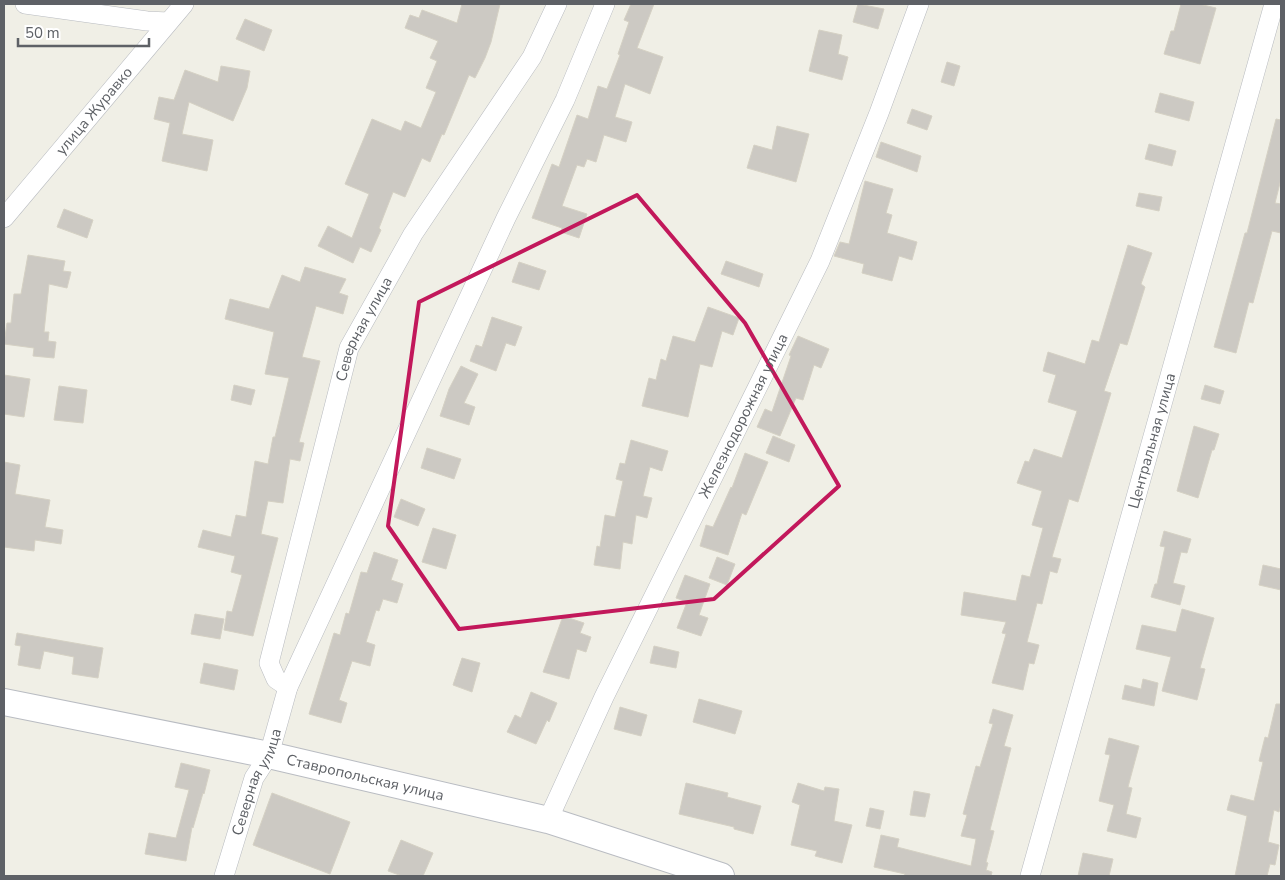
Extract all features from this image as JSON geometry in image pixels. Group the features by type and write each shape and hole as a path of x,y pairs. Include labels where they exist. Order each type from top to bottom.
{"street":[{"path":"24,4 147,21 168,22"},
{"name":"улица Журавко","path":"4,218 184,4"},
{"name":"Северная улица","path":"288,687 276,679 269,663 349,348 413,234 532,56 557,4"},
{"name":"Северная улица","path":"224,876 254,778 269,755 288,687 506,218 565,100 605,4"},
{"name":"Железнодорожная улица","path":"548,820 608,688 820,261 879,113 919,4"},
{"name":"Центральная улица","path":"1030,876 1274,4"},
{"name":"Ставропольская улица","path":"4,702 269,755 548,820 721,876"}],"highlighted area":[{"path":"637,195 745,323 839,486 714,599 459,629 388,526 419,302"}],"building":[{"path":"462,4 500,4 485,58 475,78 469,75 444,135 442,134 430,162 422,158 405,197 393,192 379,228 381,230 371,252 360,247 353,263 318,246 328,226 352,238 369,194 345,184 372,119 401,131 405,121 421,128 436,92 426,88 437,61 430,58 438,41 405,28 410,15 419,18 422,10 457,23"},
{"path":"631,4 654,4 637,48 663,57 650,94 625,84 615,117 632,122 626,142 604,135 596,162 587,159 584,167 577,165 562,206 587,214 579,238 561,232 562,228 532,218 552,164 559,167 577,115 588,119 598,86 607,89 620,55 618,54 629,22 624,20"},
{"path":"858,4 884,9 878,29 853,22"},
{"path":"1181,4 1199,4 1216,8 1200,64 1164,54 1171,31 1174,31"},
{"path":"245,19 272,30 264,51 236,39"},
{"path":"819,30 842,35 838,54 848,57 842,80 809,71"},
{"path":"947,62 960,66 954,86 941,82"},
{"path":"221,66 250,71 247,88 233,121 189,102 182,134 213,140 207,171 162,161 170,123 154,119 159,97 174,100 185,70 218,82"},
{"path":"1160,93 1194,102 1189,121 1155,112"},
{"path":"912,109 932,116 927,130 907,123"},
{"path":"1276,119 1281,120 1281,179 1275,203 1281,204 1281,233 1272,231 1253,303 1249,302 1236,353 1214,347 1245,233 1247,233"},
{"path":"777,126 809,134 796,182 747,168 754,145 772,150"},
{"path":"881,142 921,156 917,172 876,157"},
{"path":"1149,144 1176,151 1172,166 1145,159"},
{"path":"865,181 893,189 886,213 892,215 887,233 917,242 912,260 899,256 892,281 862,273 864,264 834,256 840,242 849,244"},
{"path":"1139,193 1162,197 1159,211 1136,206"},
{"path":"64,209 93,220 87,238 57,227"},
{"path":"1128,245 1152,253 1141,284 1145,287 1127,345 1120,343 1104,391 1111,393 1078,502 1069,499 1052,557 1061,559 1057,573 1050,571 1042,604 1037,603 1027,642 1039,645 1034,664 1029,663 1023,690 992,683 1006,634 1002,633 1006,622 961,615 964,592 1016,601 1022,575 1030,577 1043,528 1032,525 1042,491 1017,483 1025,461 1029,462 1034,449 1062,458 1077,411 1048,402 1056,375 1043,371 1048,352 1085,364 1092,340 1099,342"},
{"path":"28,255 65,261 63,271 71,272 67,288 49,284 44,332 49,332 48,341 56,342 54,358 33,356 34,348 4,344 7,323 11,323 14,294 21,294"},
{"path":"726,261 763,274 759,287 721,274"},
{"path":"519,262 546,271 539,290 512,282"},
{"path":"305,267 346,279 339,293 348,296 343,314 316,306 302,357 320,361 299,442 304,443 300,461 290,459 283,503 268,501 261,534 278,538 253,636 224,630 227,611 232,612 242,575 231,572 235,556 198,547 203,530 231,537 236,515 246,517 255,461 268,464 273,437 275,437 289,378 265,374 274,332 225,319 230,299 269,309 282,275 300,282"},
{"path":"708,307 739,318 733,335 722,331 712,367 700,364 688,417 642,406 649,378 656,380 661,359 666,361 673,336 695,342"},
{"path":"492,317 522,327 515,346 506,343 496,371 470,361 476,345 482,347"},
{"path":"798,336 829,349 821,368 814,365 803,400 796,398 780,436 757,427 765,409 772,412 791,356 789,355"},
{"path":"461,366 478,374 464,403 475,407 469,425 440,416 449,389"},
{"path":"4,375 30,379 24,417 4,414"},
{"path":"234,385 255,390 251,405 231,400"},
{"path":"1205,385 1224,391 1220,404 1201,399"},
{"path":"59,386 87,390 83,423 54,420"},
{"path":"1194,426 1219,434 1214,450 1212,450 1198,498 1177,491"},
{"path":"773,436 795,445 789,462 766,453"},
{"path":"631,440 668,451 662,471 650,467 643,496 652,498 647,518 636,515 632,544 623,542 620,569 594,565 597,546 600,547 605,515 615,517 623,481 616,479 620,463 625,464"},
{"path":"427,448 461,459 454,479 421,468"},
{"path":"745,453 768,462 746,515 742,513 728,555 700,546 706,525 713,527 732,488"},
{"path":"4,462 20,465 15,494 50,500 45,527 63,530 61,544 35,540 34,551 4,547"},
{"path":"401,499 425,509 418,526 394,517"},
{"path":"433,528 456,535 446,569 422,562"},
{"path":"1164,531 1191,539 1187,553 1181,552 1173,583 1185,586 1180,605 1151,597 1155,584 1157,584 1165,547 1160,546"},
{"path":"374,552 398,560 391,580 403,584 397,603 383,599 379,611 376,610 366,642 375,645 370,666 352,661 339,700 347,703 341,723 309,714 334,633 340,635 346,613 349,614 361,572 367,573"},
{"path":"717,557 735,564 727,585 709,578"},
{"path":"1263,565 1281,569 1281,590 1259,585"},
{"path":"685,575 710,584 699,615 708,618 701,636 677,628 687,602 676,598"},
{"path":"1182,609 1214,618 1200,668 1205,669 1197,700 1162,691 1171,657 1136,649 1142,625 1176,632"},
{"path":"195,614 224,619 220,639 191,634"},
{"path":"563,616 584,623 580,633 591,637 586,652 577,649 569,679 543,672"},
{"path":"17,633 103,648 98,678 72,674 74,657 44,651 40,669 18,665 21,646 15,645"},
{"path":"654,646 679,652 676,668 650,663"},
{"path":"462,658 480,663 472,692 453,685"},
{"path":"204,663 238,670 234,690 200,683"},
{"path":"1143,679 1158,683 1154,706 1122,699 1125,685 1141,689"},
{"path":"531,692 557,703 549,722 547,720 536,744 507,732 515,715 521,718"},
{"path":"699,699 742,711 735,734 693,722"},
{"path":"1276,704 1281,704 1281,804 1279,812 1274,810 1268,842 1279,845 1275,865 1270,864 1267,876 1235,876 1247,816 1227,810 1231,795 1254,801 1263,762 1259,761 1265,737 1268,738"},
{"path":"620,707 647,715 641,736 614,729"},
{"path":"993,709 1013,715 1004,746 1011,748 990,830 994,831 986,862 988,863 986,870 992,872 991,876 904,876 905,874 874,867 881,835 899,839 897,847 971,866 976,839 961,836 967,815 963,814 976,766 980,767 993,724 989,723"},
{"path":"1109,738 1139,746 1128,787 1132,788 1126,814 1141,818 1136,838 1107,831 1114,805 1099,801 1110,755 1105,754"},
{"path":"181,763 210,770 204,794 192,827 186,861 145,854 149,833 176,838 189,790 175,787"},
{"path":"686,783 728,793 727,797 761,806 753,834 734,829 734,827 679,814"},
{"path":"798,783 824,791 825,787 839,789 834,821 852,825 842,863 815,856 817,851 791,845 800,805 792,802"},
{"path":"914,791 930,794 925,817 910,815"},
{"path":"272,793 350,822 330,874 253,845"},
{"path":"870,808 884,811 880,829 866,826"},
{"path":"401,840 433,853 423,876 402,876 388,871"},
{"path":"1083,853 1113,859 1109,876 1078,876"}]}
